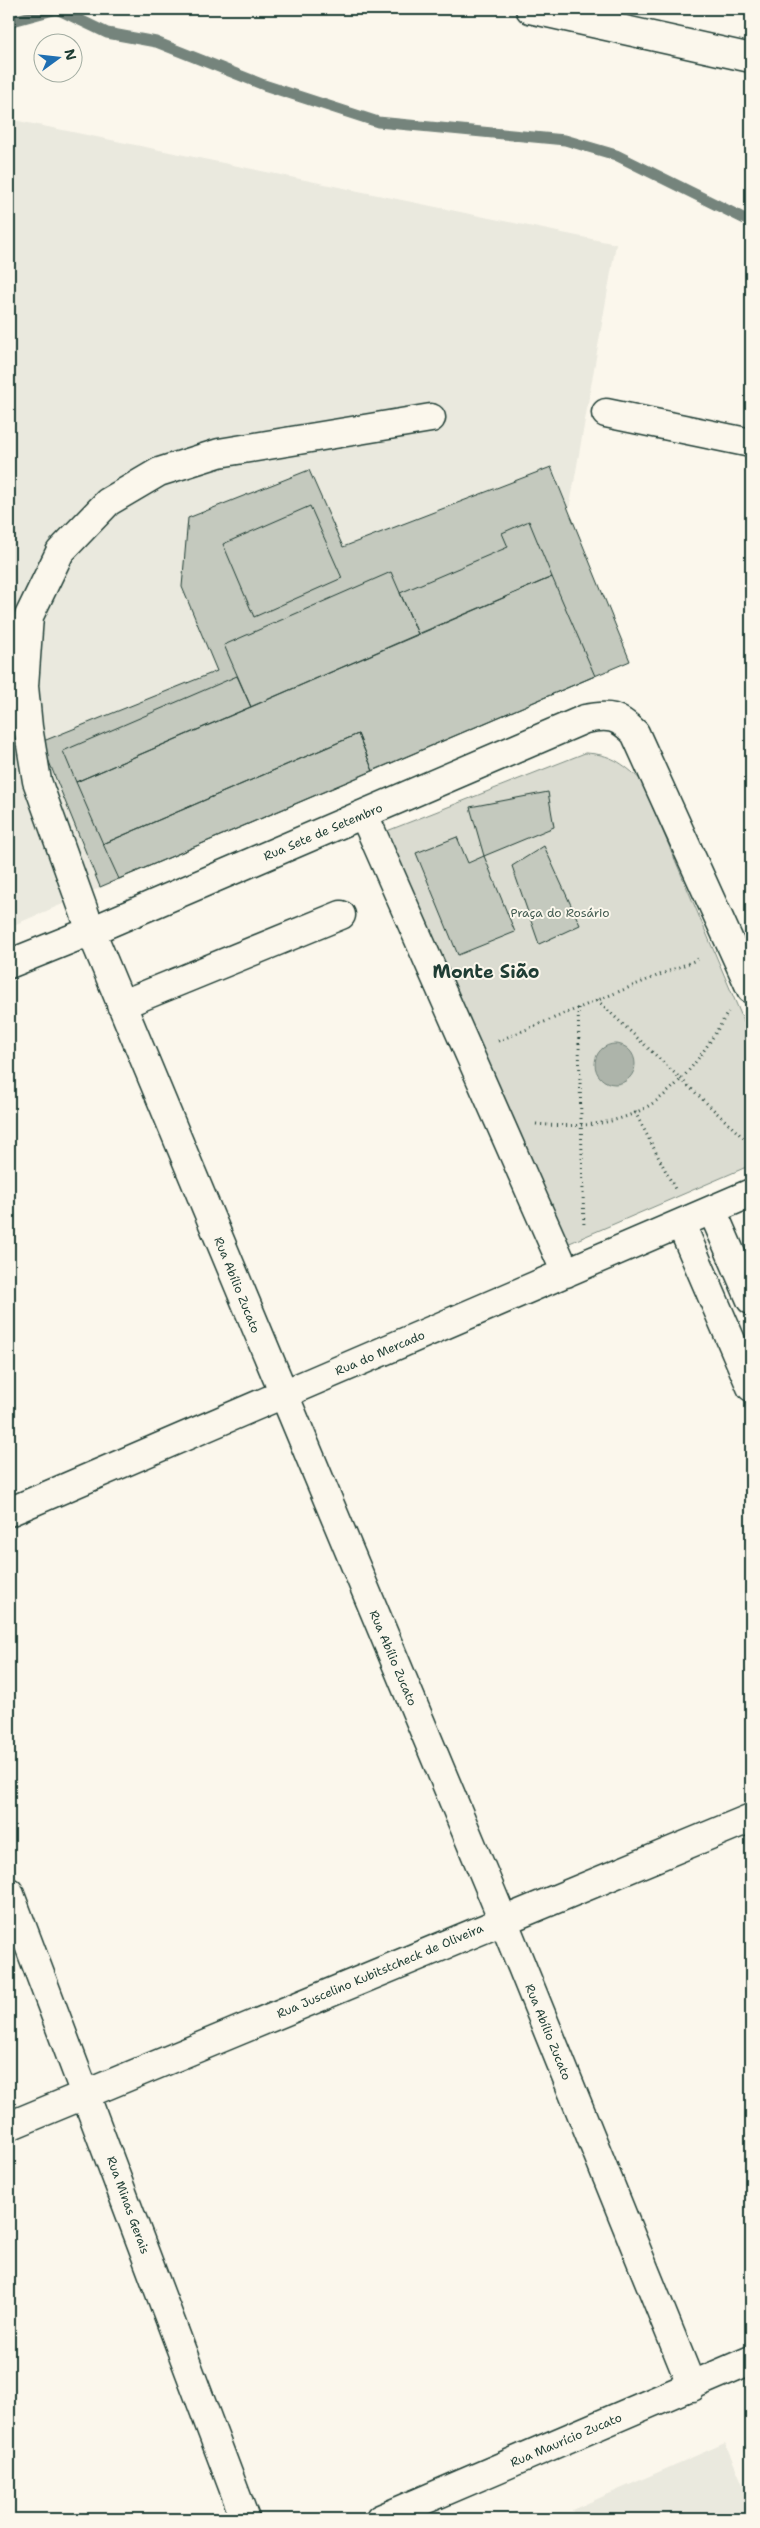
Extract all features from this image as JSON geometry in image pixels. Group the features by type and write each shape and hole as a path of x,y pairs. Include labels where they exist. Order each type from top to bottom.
{"street":[{"path":"530,9 751,58"},
{"path":"606,413 751,443"},
{"name":"Rua Abílio Zucato","path":"431,418 219,453 159,472 108,502 60,552 29,616 24,686 28,727 37,781 91,931 503,1920 692,2387"},
{"name":"Rua Sete de Setembro","path":"9,964 364,815 585,719 602,716 614,718 625,724 635,734 750,986"},
{"path":"364,815 501,1120 575,1270"},
{"path":"121,1005 341,916"},
{"name":"Rua do Mercado","path":"9,1512 751,1193"},
{"path":"695,1218 751,1300"},
{"path":"695,1218 751,1387"},
{"name":"Rua Juscelino Kubitstcheck de Oliveira","path":"9,2126 751,1818"},
{"name":"Rua Minas Gerais","path":"9,1892 245,2519"},
{"name":"Rua Maurício Zucato","path":"380,2519 692,2387 751,2360"}],"path":[{"path":"523,1030 680,967"},
{"path":"501,1120 570,1126 601,1124 635,1112 660,1100 689,1072 750,986"},
{"path":"597,1000 751,1145"},
{"path":"575,1270 582,1125 578,1008"},
{"path":"635,1112 695,1218"}],"shaded area":[{"path":"9,119 616,244 569,511 630,661 9,927"},
{"path":"619,1044 626,1047 632,1053 635,1064 634,1072 626,1081 619,1084 611,1084 604,1081 596,1072 595,1060 598,1053 607,1045"},
{"path":"725,2443 751,2503 751,2519 576,2519 572,2510"}],"green space":[{"name":"Praça do Rosário","path":"585,753 602,755 616,760 641,780 751,1038 751,1165 565,1245 387,831"}],"building":[{"path":"551,467 630,661 100,887 41,742 217,671 182,587 188,518 309,470 343,547"},
{"path":"310,506 342,578 254,617 223,544"},
{"path":"529,521 552,577 418,634 400,593 508,547 502,533"},
{"path":"391,572 418,634 251,707 224,645"},
{"path":"552,577 595,676 373,771 358,734 103,844 76,782"},
{"path":"237,676 251,707 76,782 63,751"},
{"path":"358,734 373,771 119,879 103,844"},
{"path":"548,792 554,827 484,856 470,807"},
{"path":"457,837 468,863 484,856 515,932 458,955 416,853"},
{"path":"544,846 580,925 539,944 512,866"}],"waterway":[{"path":"9,22 57,9 107,33 156,42 264,85 378,122 565,140 616,155 751,222"}],"district":[{"name":"Monte Sião","path":"486,972"}]}
